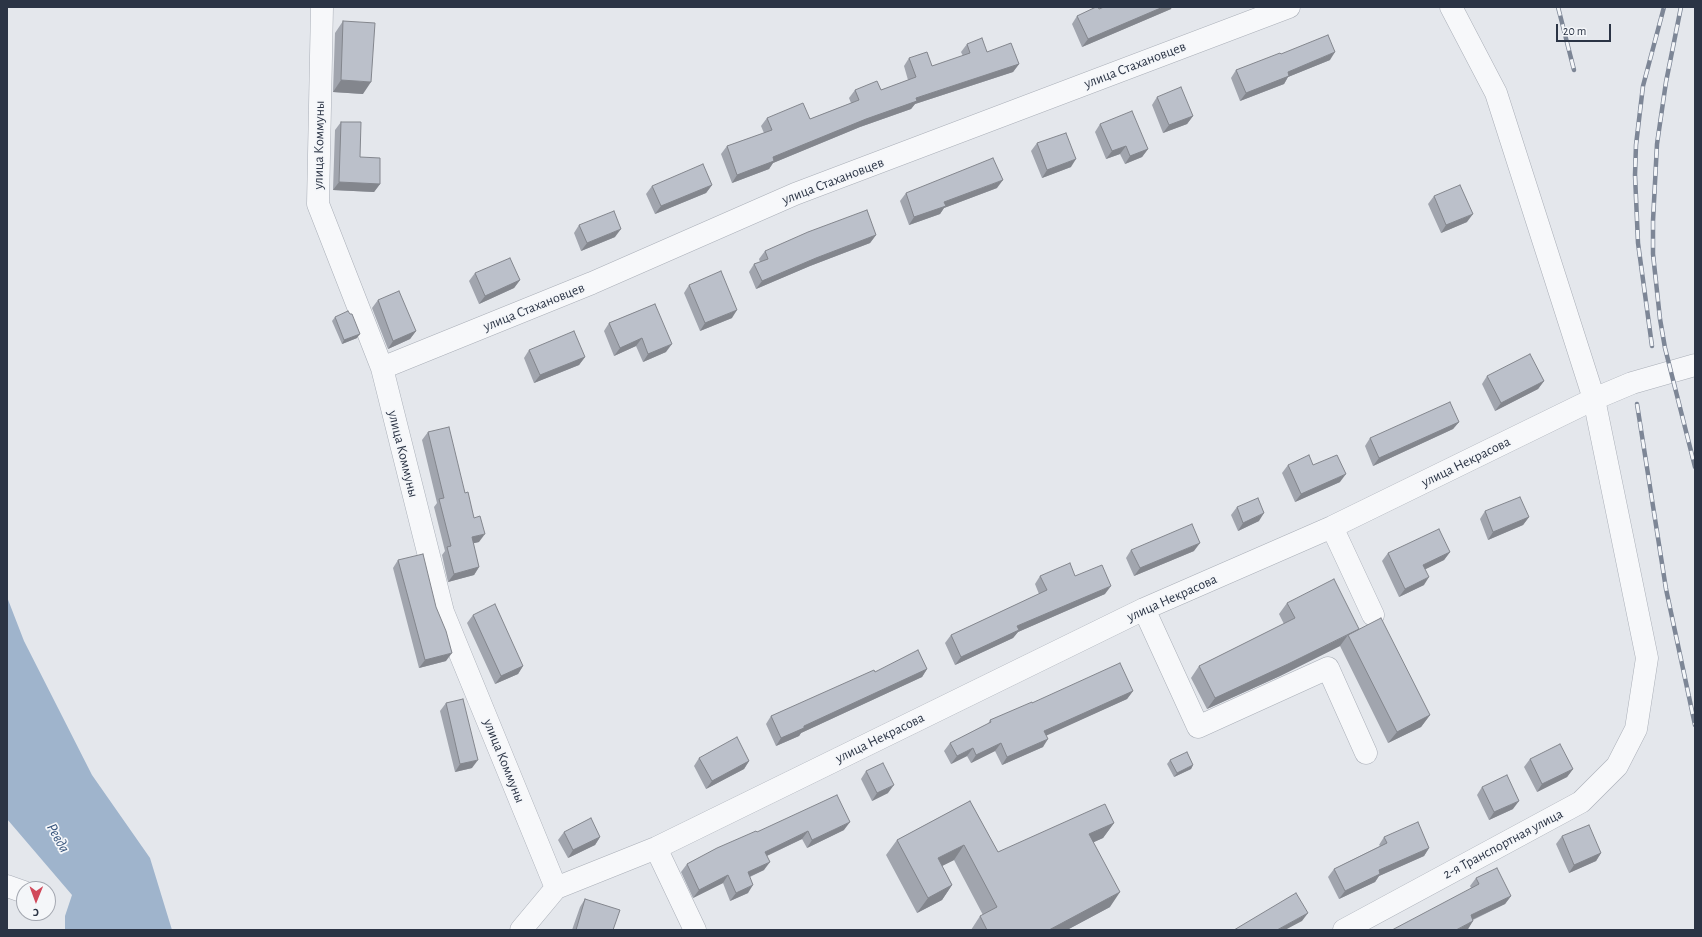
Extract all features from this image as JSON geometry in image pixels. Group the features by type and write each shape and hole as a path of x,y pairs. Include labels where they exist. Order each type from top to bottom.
{"street":[{"name":"улица Коммуны","path":"322,7 318,204 382,368 443,612 556,888"},
{"name":"улица Стахановцев","path":"382,368 592,283 795,194 1289,7"},
{"name":"2-я Транспортная улица","path":"1344,930 1581,802 1618,766 1636,729 1647,658 1594,399 1496,92 1451,7"},
{"name":"улица Некрасова","path":"656,848 1144,609 1332,527 1594,399 1632,383 1695,365"},
{"path":"1332,527 1373,615"},
{"path":"1144,609 1198,727 1328,668 1366,753"},
{"path":"521,930 556,888 656,848 695,930"}],"water":[{"name":"Ревда","path":"7,597 24,641 92,775 150,858 172,930 65,930 65,916 72,895 7,819"}],"building":[{"path":"1096,7 1099,9 1104,7 1163,7 1088,39 1077,16"},
{"path":"343,21 375,23 371,82 341,80"},
{"path":"1328,35 1335,52 1288,72 1289,76 1246,93 1236,70"},
{"path":"982,38 987,52 1011,43 1019,64 916,98 917,101 866,119 773,157 774,161 737,175 727,146 772,130 767,118 803,103 810,119 859,100 855,90 877,81 881,90 916,77 909,58 927,52 932,66 970,53 967,44"},
{"path":"1181,87 1193,116 1169,125 1157,97"},
{"path":"1132,111 1148,149 1130,156 1126,146 1112,151 1100,124"},
{"path":"341,122 361,122 360,157 380,158 380,184 339,182"},
{"path":"1066,133 1076,159 1047,170 1037,143"},
{"path":"993,158 1003,180 944,202 946,206 914,217 906,193"},
{"path":"703,164 712,185 661,206 652,186"},
{"path":"1460,185 1473,214 1446,225 1434,196"},
{"path":"867,210 876,235 762,281 754,264 768,259 765,251 808,232"},
{"path":"614,211 621,229 587,243 579,225"},
{"path":"510,258 520,280 485,296 475,273"},
{"path":"721,271 737,310 705,323 689,285"},
{"path":"399,291 416,331 393,341 378,300"},
{"path":"655,304 672,344 648,354 642,338 620,348 609,323"},
{"path":"348,311 352,314 360,334 344,340 335,317"},
{"path":"574,331 585,357 540,375 529,350"},
{"path":"1530,354 1544,381 1501,403 1487,376"},
{"path":"1450,402 1459,422 1379,458 1370,438"},
{"path":"449,427 465,493 468,492 474,518 480,516 485,534 472,537 479,567 454,574 447,547 451,546 439,499 444,498 428,432"},
{"path":"1309,455 1313,465 1337,455 1346,474 1301,494 1288,465"},
{"path":"1520,497 1529,517 1493,532 1485,511"},
{"path":"1258,498 1264,513 1243,523 1237,507"},
{"path":"1192,524 1200,543 1140,568 1131,550"},
{"path":"1439,529 1450,552 1423,565 1429,577 1405,589 1388,553"},
{"path":"423,554 436,607 446,631 452,653 425,660 398,560"},
{"path":"1070,563 1075,576 1102,565 1111,586 1017,626 1019,630 961,657 951,635 1047,590 1040,576"},
{"path":"1334,579 1359,629 1215,698 1199,666 1295,618 1287,603"},
{"path":"495,604 523,666 501,676 473,615"},
{"path":"1381,618 1430,715 1397,732 1348,635"},
{"path":"918,650 927,669 781,738 771,716 874,670 875,672"},
{"path":"1120,663 1133,691 1044,731 1048,739 1007,757 1001,743 976,755 973,748 957,756 950,743 991,722 990,720 1032,703"},
{"path":"463,699 478,760 460,764 446,703"},
{"path":"737,737 749,761 712,781 699,758"},
{"path":"1560,744 1573,769 1542,784 1530,759"},
{"path":"1187,752 1193,765 1177,773 1170,760"},
{"path":"883,763 894,785 877,793 866,771"},
{"path":"1507,775 1519,801 1494,812 1482,787"},
{"path":"837,795 850,822 812,840 808,831 765,852 770,862 748,872 753,885 736,893 728,875 699,890 687,864 717,848 756,831 757,832"},
{"path":"970,801 998,852 1105,804 1114,823 1089,834 1120,892 1049,930 987,930 980,916 997,907 964,845 938,858 952,885 928,898 897,840"},
{"path":"591,818 600,837 573,850 564,832"},
{"path":"1418,822 1429,848 1379,870 1380,874 1345,891 1334,869 1387,843 1384,837"},
{"path":"1589,825 1601,853 1574,865 1562,836"},
{"path":"1497,868 1511,896 1471,915 1473,921 1456,930 1392,930 1479,884 1476,878"},
{"path":"1296,893 1308,913 1277,930 1234,930"},
{"path":"585,899 620,910 613,930 576,930"}],"railway":[{"path":"1558,7 1574,70"},
{"path":"1652,346 1638,243 1635,175 1636,145 1643,86 1664,7"},
{"path":"1681,7 1666,82 1657,144 1653,254 1660,319 1665,348 1695,467"},
{"path":"1637,404 1666,589 1695,725"}]}
